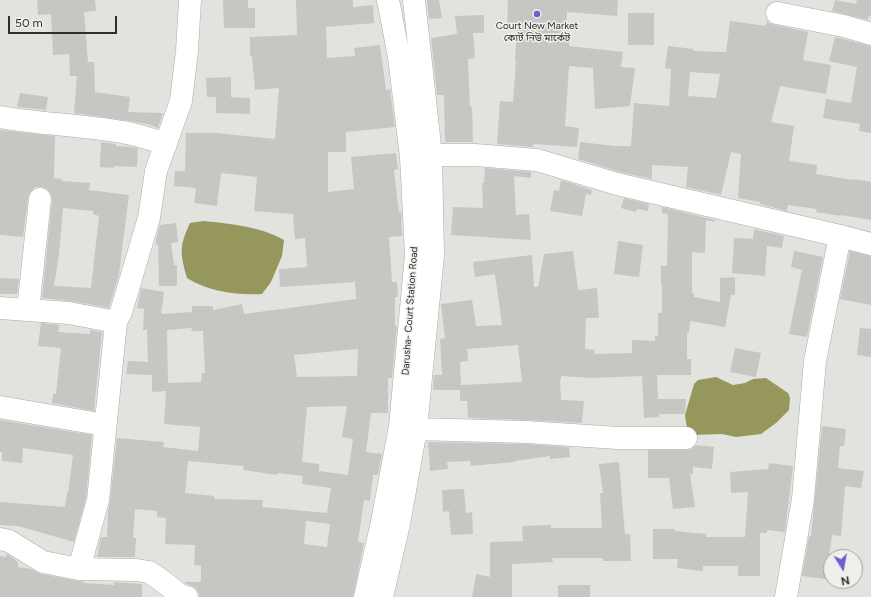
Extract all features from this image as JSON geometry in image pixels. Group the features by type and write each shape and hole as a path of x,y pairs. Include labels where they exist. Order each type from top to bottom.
{"street":[{"path":"79,569 98,500 116,322 121,312 149,218 156,171 181,101 188,51 190,0"},
{"name":"Darusha- Court Station Road","path":"388,0 421,156"},
{"name":"Darusha- Court Station Road","path":"382,597 399,524 408,428 433,255 421,156 414,0"},
{"path":"777,13 844,26 871,34"},
{"path":"0,117 30,122 82,126 124,132 166,144"},
{"path":"421,156 475,155 537,160 617,184 871,244"},
{"path":"28,310 40,199"},
{"path":"786,597 803,500 815,361 840,236"},
{"path":"0,308 69,313 116,322"},
{"path":"0,407 105,425"},
{"path":"408,428 526,432 618,438 686,438"},
{"name":"Darusha- Court Station Road","path":"365,597 382,522 408,428"},
{"path":"0,540 9,541 43,562 79,569 137,570 149,572 180,595 187,597"}],"shaded area":[{"path":"203,221 255,229 275,235 284,240 282,256 271,282 262,294 223,292 204,287 187,278 182,256 182,244 190,223"},
{"path":"716,377 733,385 745,383 753,379 766,378 788,393 790,398 789,410 776,423 761,434 736,437 722,434 691,435 687,428 685,415 694,384 698,380"}],"building":[{"path":"37,0 95,0 96,11 84,12 88,62 94,62 95,92 130,97 128,112 163,113 158,128 147,124 74,113 77,76 70,76 69,54 53,55 51,14 38,15"},
{"path":"223,0 248,0 248,8 255,8 255,28 224,28"},
{"path":"296,0 353,0 353,7 373,5 374,23 326,27 327,58 355,56 354,48 380,45 386,90 390,89 395,127 346,132 346,152 328,152 328,192 354,189 351,157 396,153 398,169 394,170 399,212 401,211 402,236 389,237 392,282 397,282 398,297 395,297 395,326 397,326 392,378 388,378 388,413 371,413 366,452 382,454 378,475 373,475 370,501 364,500 358,542 364,543 353,597 199,597 196,588 185,583 201,582 201,566 194,565 195,545 165,544 166,518 157,517 157,511 135,509 133,538 136,538 135,557 97,557 101,537 107,537 108,511 117,438 164,442 163,447 198,451 200,427 164,424 166,391 152,392 152,375 126,374 128,361 148,362 147,330 143,330 144,309 137,308 141,288 164,292 161,314 192,312 192,306 213,306 213,310 242,304 244,314 356,299 355,282 280,287 279,269 307,267 305,238 295,239 293,214 254,211 257,177 221,173 217,206 194,203 196,188 174,186 175,171 185,171 186,133 216,133 275,139 279,88 255,90 252,56 250,56 250,37 297,35","holes":["192,328 191,331 203,331 205,373 202,373 201,382 168,383 167,330","358,349 357,376 297,377 294,355","347,406 342,437 353,439 348,475 319,471 319,464 302,462 307,407","188,461 244,466 243,470 277,475 278,473 303,476 302,484 331,488 327,513 262,507 263,500 214,499 214,496 185,493","306,521 330,524 327,547 304,544"]},
{"path":"427,0 439,0 442,18 429,19"},
{"path":"508,0 618,0 617,16 567,12 566,36 570,37 569,46 623,52 621,67 635,68 630,106 595,109 593,68 569,66 565,126 579,128 577,147 533,144 533,147 497,144 500,101 513,102 517,28 507,27"},
{"path":"835,0 856,4 857,0 871,0 871,16 869,16 868,20 832,11"},
{"path":"628,13 654,13 654,45 628,45"},
{"path":"484,15 484,33 473,33 475,58 468,59 473,142 445,142 444,95 437,95 431,38 457,34 455,16"},
{"path":"767,20 769,23 775,25 808,32 803,60 831,65 826,94 780,86 771,122 794,126 789,161 817,165 816,174 871,182 871,220 816,212 817,209 788,205 787,211 760,204 760,202 738,198 741,154 731,152 721,195 686,187 688,167 652,165 652,179 620,172 578,159 580,142 615,146 631,146 634,103 669,106 671,69 665,68 668,46 694,49 693,51 726,52 730,21 766,26","holes":["690,72 720,74 716,98 688,96"]},
{"path":"835,37 871,46 871,133 859,131 860,124 823,118 826,99 851,103 857,67 829,61"},
{"path":"231,77 231,97 250,98 250,114 216,113 216,97 207,97 206,78"},
{"path":"20,93 48,97 46,110 17,107"},
{"path":"0,130 55,136 54,178 62,179 62,181 90,183 89,190 129,195 119,274 109,308 71,301 42,298 52,200 51,194 47,189 35,187 30,192 23,237 0,235","holes":["63,208 93,211 93,214 99,216 91,288 54,286 59,254"]},
{"path":"101,142 116,144 116,146 138,148 137,167 100,167"},
{"path":"485,168 531,172 531,178 514,176 516,215 529,214 531,240 451,235 453,207 483,208 482,183 484,183"},
{"path":"561,180 592,190 591,195 586,194 582,216 550,211 554,190 559,191"},
{"path":"624,198 649,204 648,211 637,209 636,212 621,208"},
{"path":"662,207 715,220 715,222 706,220 705,253 692,252 692,293 694,293 694,297 720,302 720,278 735,277 735,295 731,295 725,327 690,321 689,333 687,333 687,359 691,359 691,375 657,375 658,399 686,399 685,414 659,414 659,417 644,418 642,376 593,378 561,376 561,400 584,401 582,423 468,418 467,401 460,401 460,390 433,390 434,375 442,375 440,339 445,338 441,304 472,300 476,326 502,325 495,274 475,277 473,262 532,255 534,287 538,287 544,254 573,251 578,290 597,288 599,318 586,318 585,349 595,350 594,354 632,353 632,340 655,341 655,336 658,336 658,313 662,313 661,266 667,266 668,214 662,213","holes":["518,345 522,382 461,385 460,362 468,361 467,349"]},
{"path":"176,223 178,242 171,243 174,265 177,265 177,286 159,286 158,244 156,245 156,239 160,225"},
{"path":"754,229 784,236 782,248 767,246 765,276 732,273 734,238 753,239"},
{"path":"618,241 643,245 639,277 614,274"},
{"path":"794,251 823,257 807,337 789,334 802,270 791,267"},
{"path":"850,251 871,256 871,305 840,299"},
{"path":"0,278 19,279 17,294 0,294"},
{"path":"41,323 59,325 58,332 90,334 90,330 102,332 94,411 52,403 53,394 56,394 61,348 38,346"},
{"path":"860,328 871,329 871,357 857,355"},
{"path":"735,348 761,353 756,377 730,372"},
{"path":"0,420 92,435 86,498 74,542 18,526 0,525 0,502 65,507 73,455 23,448 22,463 2,461 2,452 0,452"},
{"path":"822,426 846,429 844,446 840,446 838,468 864,471 861,488 845,486 841,536 832,535 830,549 823,549 823,579 802,576 809,536 811,536"},
{"path":"428,442 525,444 569,447 570,457 550,459 550,456 515,462 471,466 470,461 447,462 448,469 430,471"},
{"path":"696,445 714,447 712,469 693,467 693,474 690,474 695,507 673,509 669,478 648,478 648,450 686,450 692,449"},
{"path":"619,462 625,534 630,534 631,561 603,561 603,558 552,558 553,562 512,564 512,597 472,597 476,574 490,577 490,542 523,541 522,526 551,525 551,528 602,528 600,493 603,493 599,464"},
{"path":"769,463 793,466 785,532 767,530 767,533 760,533 760,576 738,576 738,566 703,566 703,571 677,568 678,559 653,559 653,529 675,529 675,531 706,534 706,537 745,537 748,492 731,493 730,472 768,469"},
{"path":"464,489 466,513 472,512 473,534 451,535 449,511 443,512 442,490"},
{"path":"7,554 18,562 18,567 31,569 41,574 84,583 114,585 114,582 142,584 142,597 0,597 0,556 6,557"},
{"path":"558,585 590,585 590,597 558,597"}],"place":[{"name":"Court New Market কোর্ট নিউ মার্কেট","path":"537,14"}]}
